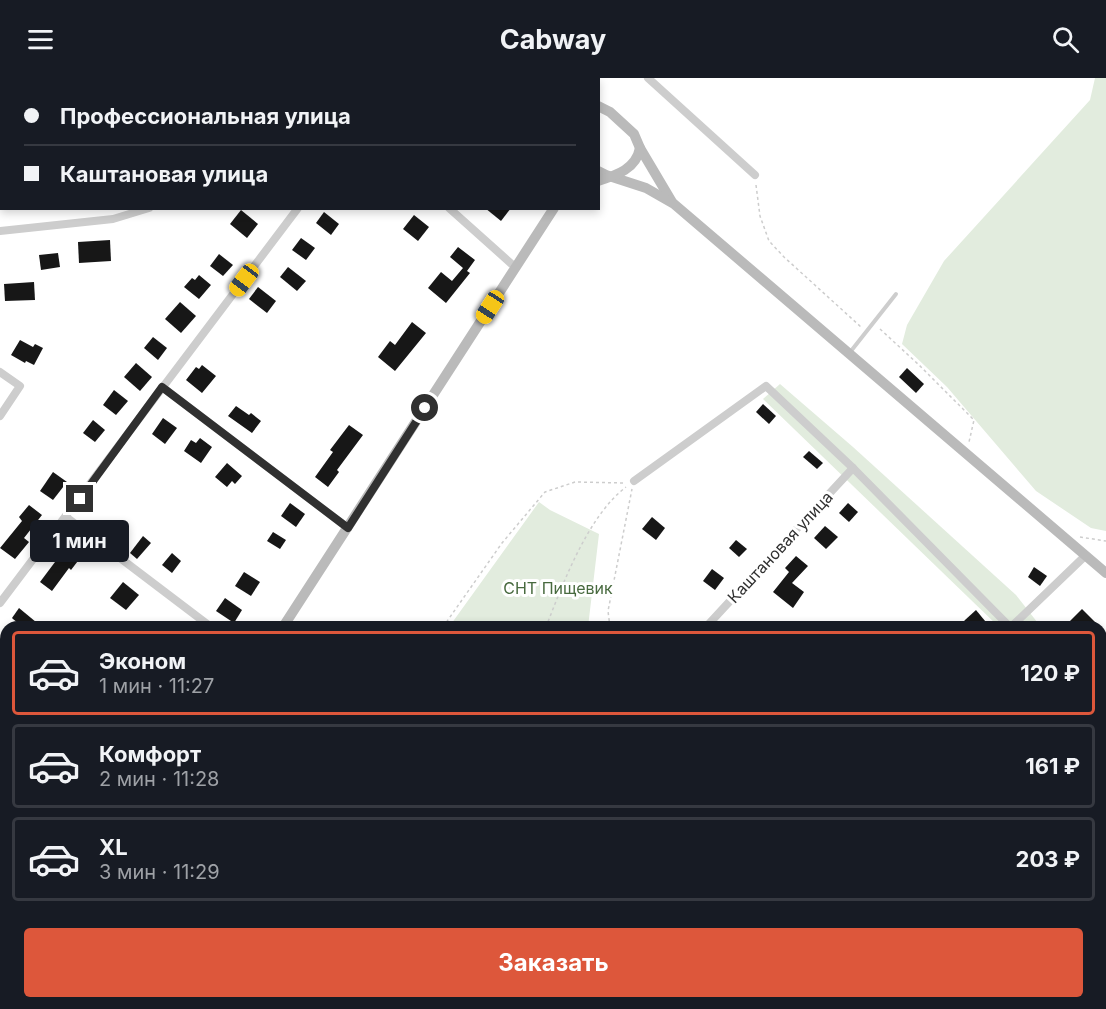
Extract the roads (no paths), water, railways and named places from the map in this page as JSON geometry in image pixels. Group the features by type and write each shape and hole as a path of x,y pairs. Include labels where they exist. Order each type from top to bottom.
{"main road":[{"path":"600,107 610,112 637,138 640,148 674,204"},
{"path":"600,180 626,170 634,162 640,148"},
{"path":"600,172 646,188 674,204 1106,573"},
{"path":"287,621 553,210"}],"street":[{"path":"648,78 755,175"},
{"path":"0,231 113,219 142,210"},
{"path":"0,603 296,210"},
{"path":"451,210 515,267"},
{"path":"0,372 20,386 0,416"},
{"path":"634,481 766,386 853,468 1004,621"},
{"path":"162,387 348,528"},
{"name":"Каштановая улица","path":"712,621 853,468"},
{"path":"66,518 203,621"},
{"path":"1016,621 1085,555"}],"lane":[{"path":"849,354 896,294"}],"park label":[{"name":"СНТ Пищевик","path":"558,588"}]}
